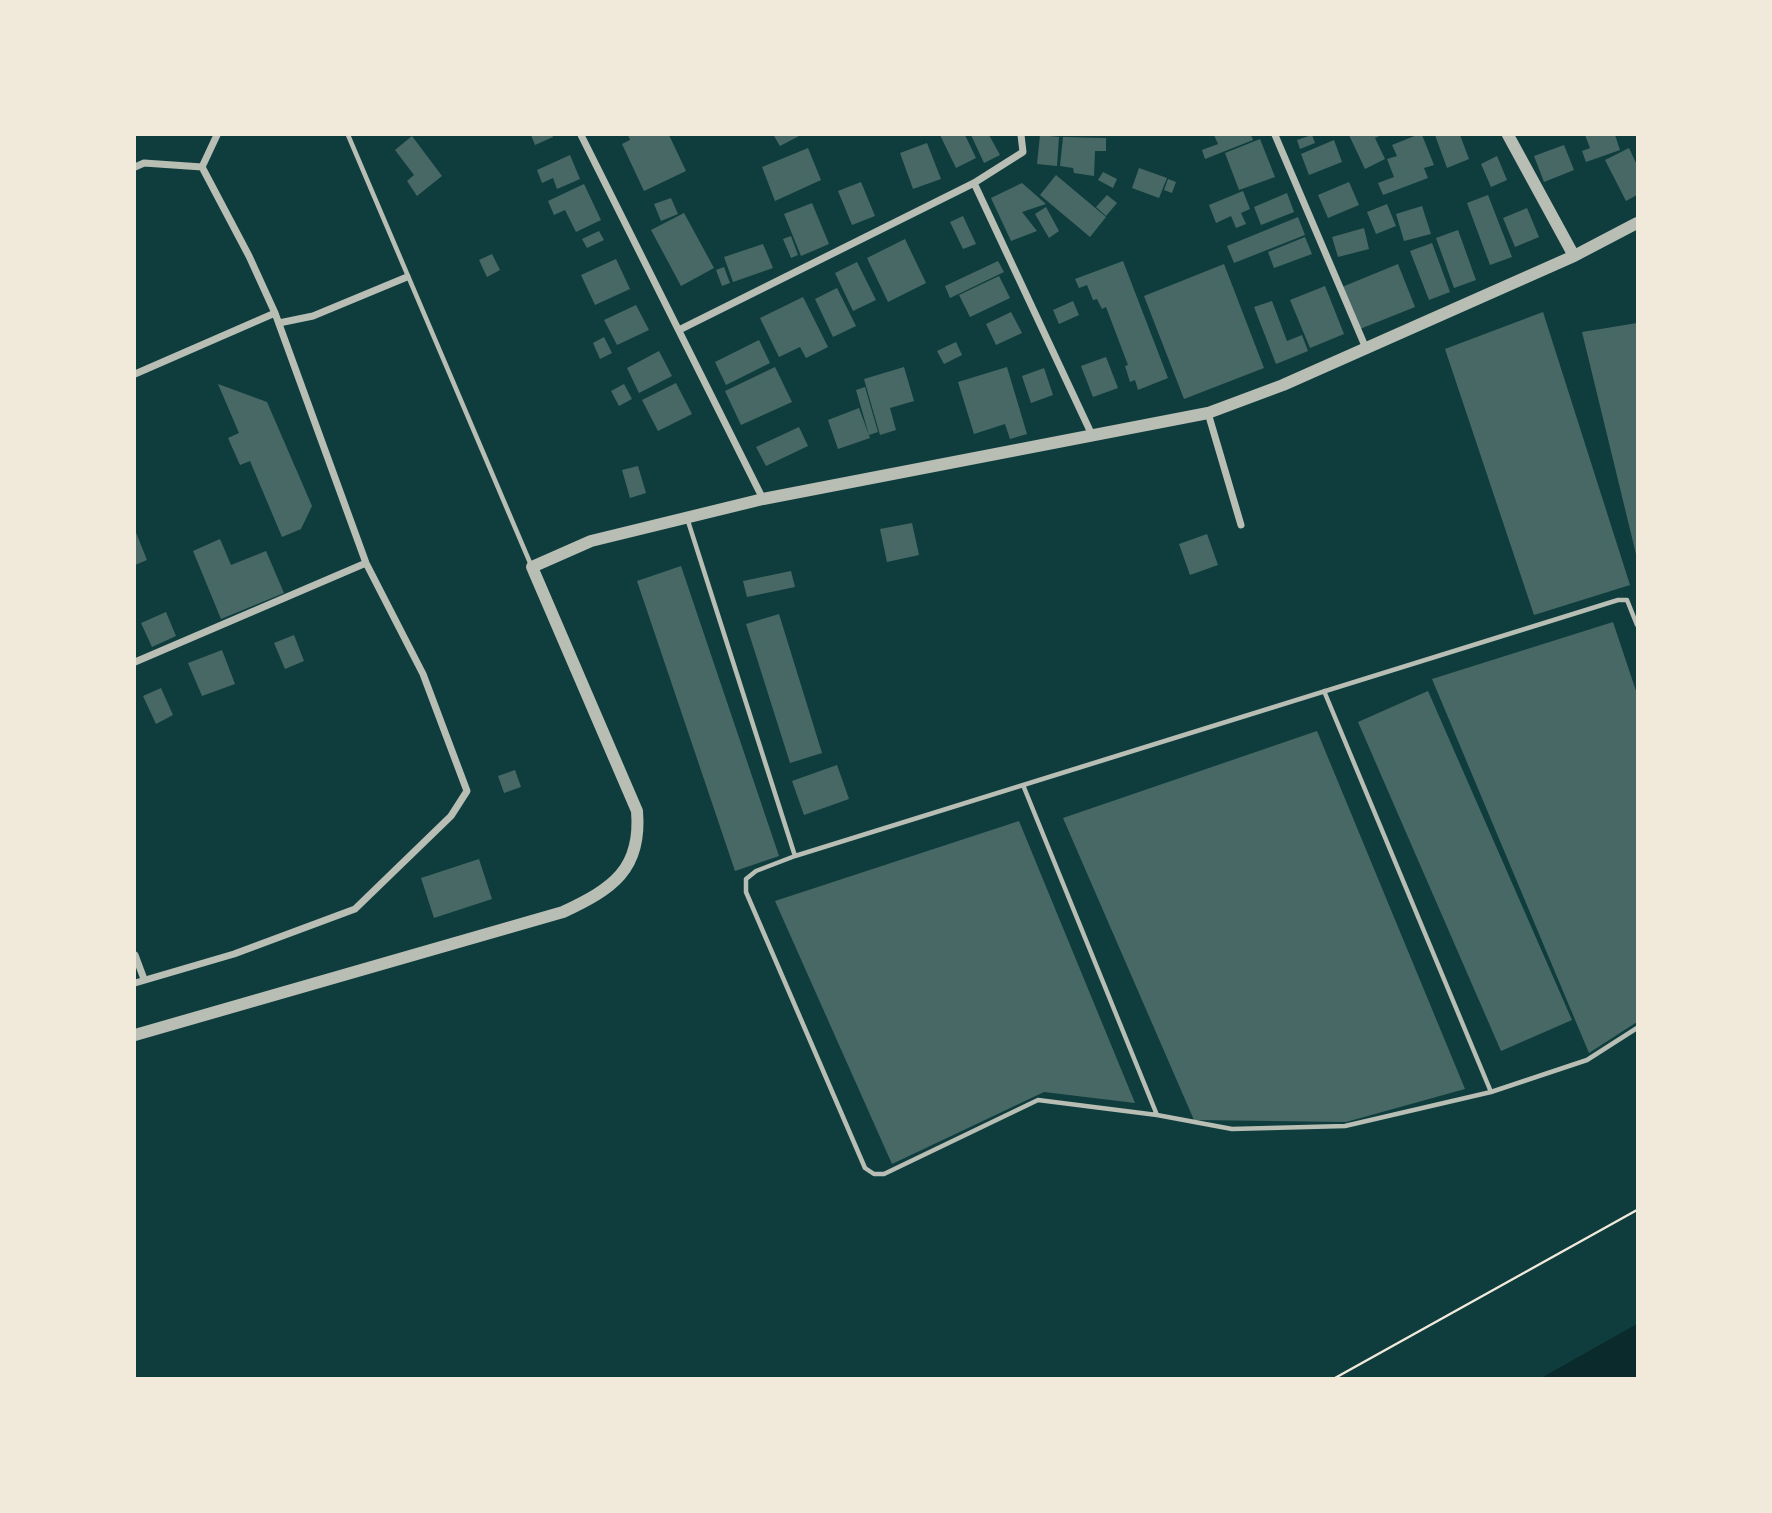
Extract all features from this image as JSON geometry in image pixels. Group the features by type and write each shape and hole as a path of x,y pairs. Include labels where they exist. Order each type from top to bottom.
{"street":[{"path":"202,167 217,135"},
{"path":"581,135 763,499"},
{"path":"679,330 974,183 1023,152 1021,135"},
{"path":"1275,135 1365,346"},
{"path":"1508,135 1574,256"},
{"path":"135,167 144,163 202,167"},
{"path":"135,982 234,954 355,909 451,816 467,791 423,674 366,563 275,313 250,256 202,167"},
{"path":"974,183 1093,436"},
{"path":"135,1035 563,912 597,896 620,877 636,852 636,811 532,567 591,541 763,499 1208,413 1283,385 1365,346 1574,256 1637,223"},
{"path":"279,323 313,316 407,277"},
{"path":"135,374 275,313"},
{"path":"1208,413 1241,525"},
{"path":"135,662 366,563"},
{"path":"135,955 144,979"}],"lane":[{"path":"348,135 532,567"},
{"path":"687,517 795,856"},
{"path":"1637,625 1627,600 1618,600 795,856 756,871 746,879 746,892 864,1168 874,1174 884,1174 1038,1100 1157,1115 1231,1129 1345,1126 1491,1091 1587,1060 1637,1028"},
{"path":"1324,691 1491,1091"},
{"path":"1023,785 1157,1115"}],"path":[{"path":"1335,1378 1637,1210"}],"water":[{"path":"1637,1324 1637,1378 1541,1378"}],"building":[{"path":"531,135 552,135 553,137 535,145"},
{"path":"628,135 669,135 686,171 644,191 622,144 630,140"},
{"path":"801,135 780,146 774,136"},
{"path":"940,135 965,135 976,158 956,168"},
{"path":"971,135 989,135 1000,155 984,163"},
{"path":"1040,135 1059,137 1057,166 1037,164"},
{"path":"1214,135 1251,135 1253,140 1205,159 1202,150 1218,144"},
{"path":"1312,135 1315,143 1300,149 1297,140"},
{"path":"1349,135 1382,135 1375,138 1385,159 1365,169"},
{"path":"1422,135 1434,165 1424,168 1428,178 1383,195 1378,183 1394,177 1387,159 1397,156 1392,145"},
{"path":"1435,135 1460,135 1469,159 1447,168"},
{"path":"1585,135 1615,135 1620,150 1586,162 1582,151 1590,148"},
{"path":"412,136 442,176 417,196 407,181 414,175 395,150"},
{"path":"1063,137 1106,138 1106,151 1095,151 1094,176 1074,173 1073,168 1060,166"},
{"path":"1260,139 1275,177 1239,190 1225,153"},
{"path":"1334,140 1342,162 1309,175 1301,154"},
{"path":"927,143 941,179 913,189 900,153"},
{"path":"1564,145 1574,170 1544,182 1534,156"},
{"path":"808,148 821,180 775,201 762,167"},
{"path":"1629,148 1637,165 1637,195 1626,201 1605,160"},
{"path":"570,155 580,179 557,189 553,178 542,183 537,170"},
{"path":"1497,156 1507,180 1491,187 1481,164"},
{"path":"1139,168 1167,178 1159,198 1132,188"},
{"path":"1103,172 1117,179 1113,188 1098,180"},
{"path":"1056,175 1106,217 1090,237 1040,195"},
{"path":"1168,179 1176,182 1172,193 1164,190"},
{"path":"861,182 875,216 852,225 838,191"},
{"path":"1349,182 1359,205 1328,218 1318,195"},
{"path":"1022,183 1046,204 1022,212 1037,231 1011,241 991,198"},
{"path":"584,184 601,220 576,232 565,210 554,215 548,201"},
{"path":"1243,191 1250,209 1241,213 1246,224 1236,228 1231,216 1216,223 1209,205"},
{"path":"1287,193 1294,212 1261,225 1254,207"},
{"path":"1107,195 1117,203 1106,216 1096,207"},
{"path":"1488,195 1512,257 1490,265 1467,203"},
{"path":"671,198 678,214 661,221 654,204"},
{"path":"812,203 829,244 801,256 784,214"},
{"path":"1387,204 1396,226 1376,234 1367,212"},
{"path":"1422,206 1431,234 1404,241 1396,214"},
{"path":"1046,207 1059,231 1049,238 1035,214"},
{"path":"1527,208 1539,237 1515,247 1503,218"},
{"path":"684,213 714,268 681,286 651,230"},
{"path":"963,216 976,244 963,249 950,222"},
{"path":"1298,217 1305,235 1234,263 1227,246"},
{"path":"1364,228 1369,249 1338,257 1332,237"},
{"path":"1458,230 1476,280 1454,288 1436,238"},
{"path":"599,231 604,240 587,248 582,239"},
{"path":"791,236 798,255 791,258 783,239"},
{"path":"1305,237 1312,254 1274,268 1268,252"},
{"path":"905,239 926,283 888,302 867,258"},
{"path":"1432,243 1450,292 1429,300 1410,251"},
{"path":"763,244 773,268 733,282 724,257"},
{"path":"492,254 500,270 487,277 479,260"},
{"path":"616,259 630,289 595,305 581,275"},
{"path":"998,261 1004,272 950,298 945,286"},
{"path":"1123,261 1168,378 1138,390 1135,380 1130,382 1125,366 1128,365 1106,307 1102,309 1097,299 1093,300 1087,285 1079,288 1075,279"},
{"path":"857,262 876,300 853,311 835,273"},
{"path":"1224,264 1264,368 1184,399 1144,296"},
{"path":"1398,264 1415,307 1360,329 1342,287"},
{"path":"724,267 730,283 722,286 716,270"},
{"path":"999,276 1010,298 970,317 959,295"},
{"path":"1325,286 1344,334 1310,348 1290,300"},
{"path":"837,288 856,326 833,337 815,299"},
{"path":"803,297 828,347 806,358 800,347 779,357 760,318"},
{"path":"1073,301 1079,315 1059,324 1053,310"},
{"path":"1272,301 1287,341 1302,335 1308,351 1276,364 1254,307"},
{"path":"636,305 649,330 617,345 604,320"},
{"path":"1011,312 1022,333 996,345 986,324"},
{"path":"1543,312 1630,585 1534,615 1445,349"},
{"path":"1637,323 1637,553 1636,554 1582,332"},
{"path":"604,337 612,353 600,359 593,343"},
{"path":"759,340 770,363 726,385 715,362"},
{"path":"956,342 962,355 944,364 937,351"},
{"path":"659,351 672,376 639,393 627,368"},
{"path":"1106,357 1118,388 1093,397 1081,366"},
{"path":"775,367 792,402 741,425 725,391"},
{"path":"904,367 914,401 890,408 896,430 880,435 864,379"},
{"path":"1007,367 1027,434 1010,439 1005,424 974,434 958,382"},
{"path":"1044,368 1053,395 1031,403 1022,376"},
{"path":"676,383 692,414 658,431 642,400"},
{"path":"218,384 267,402 312,506 301,529 282,537 250,461 240,465 228,438 239,433"},
{"path":"624,384 632,399 619,406 611,391"},
{"path":"865,387 878,432 869,435 856,390"},
{"path":"859,408 870,438 838,449 828,420"},
{"path":"799,427 808,446 766,466 756,447"},
{"path":"638,466 646,493 630,498 622,470"},
{"path":"912,523 919,555 887,562 880,529"},
{"path":"135,530 147,560 135,565"},
{"path":"1207,534 1218,565 1190,575 1179,544"},
{"path":"220,539 231,565 266,551 284,593 221,619 193,551"},
{"path":"681,566 779,856 735,871 637,581"},
{"path":"791,571 795,587 747,597 743,581"},
{"path":"166,612 176,636 152,647 141,623"},
{"path":"779,614 822,753 790,763 746,624"},
{"path":"1613,622 1637,694 1637,1022 1589,1053 1432,679"},
{"path":"294,635 304,661 285,669 274,643"},
{"path":"222,650 235,684 202,696 188,663"},
{"path":"161,688 173,715 156,724 143,696"},
{"path":"1428,691 1572,1020 1501,1051 1358,722"},
{"path":"1317,731 1465,1089 1346,1122 1194,1120 1063,818"},
{"path":"837,765 849,799 804,815 792,781"},
{"path":"515,770 521,787 504,793 498,776"},
{"path":"1019,821 1135,1103 1044,1092 892,1164 775,901"},
{"path":"479,859 492,899 434,918 421,878"}]}
